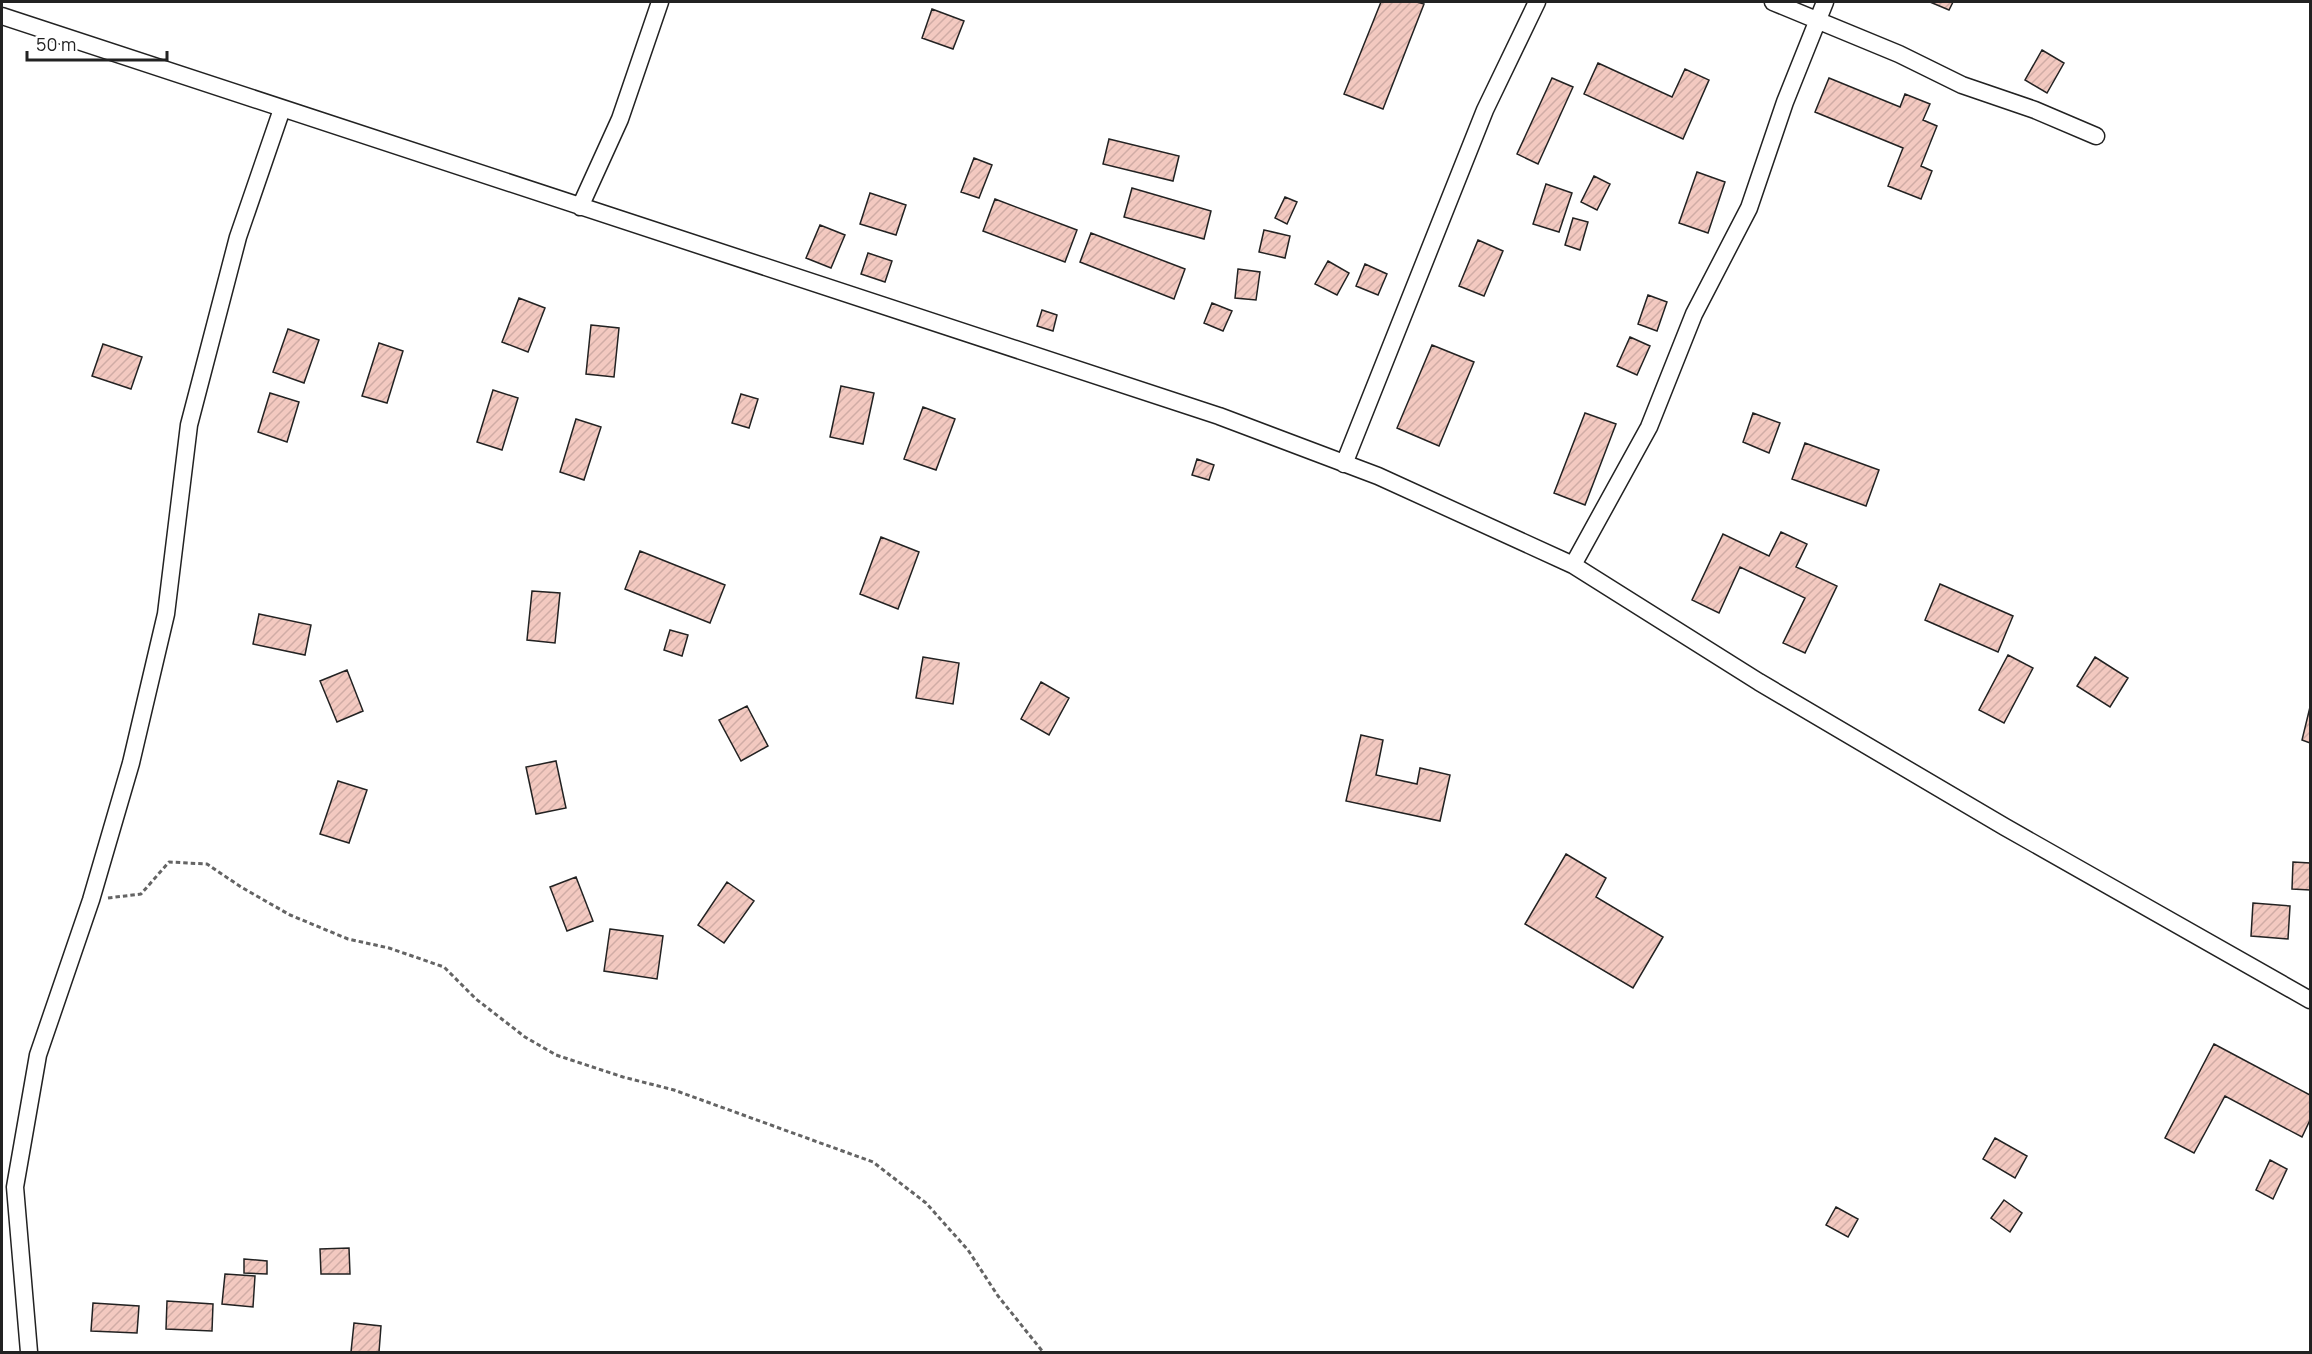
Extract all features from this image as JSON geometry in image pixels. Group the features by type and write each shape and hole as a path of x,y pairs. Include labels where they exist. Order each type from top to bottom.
{"street":[{"path":"580,207 620,119 660,2"},
{"path":"1344,464 1485,110 1536,2"},
{"path":"1773,2 1899,54 1962,85 2035,110 2096,136"},
{"path":"1573,565 1649,427 1694,314 1749,208 1785,102 1825,2"},
{"path":"2,16 1219,416 1377,476 1573,565 1760,682 2015,832 2310,1000"},
{"path":"29,1353 15,1187 38,1055 91,900 131,763 166,614 189,425 238,237 282,109"}],"path":[{"path":"91,900 141,894 169,862 207,864 290,915 348,939 389,948 444,967 476,999 517,1031 556,1054 623,1077 684,1093 873,1162 926,1203 961,1242 998,1296 1043,1353"}],"building":[{"path":"1381,2 1424,4 1383,109 1344,94"},
{"path":"1930,2 1953,2 1949,10"},
{"path":"932,9 964,21 953,49 922,38"},
{"path":"2042,50 2064,63 2047,93 2025,80"},
{"path":"1598,63 1672,97 1685,69 1709,80 1683,139 1584,94"},
{"path":"1552,78 1573,87 1538,164 1517,154"},
{"path":"1829,78 1900,107 1905,94 1930,104 1923,120 1937,126 1921,166 1932,171 1921,199 1888,186 1903,148 1815,112"},
{"path":"1109,139 1179,156 1173,181 1103,164"},
{"path":"974,158 992,165 979,198 961,192"},
{"path":"1697,172 1725,182 1708,233 1679,223"},
{"path":"1594,176 1610,184 1597,210 1581,202"},
{"path":"1546,184 1572,193 1559,232 1533,224"},
{"path":"1132,188 1211,211 1204,239 1124,217"},
{"path":"870,193 906,205 896,235 860,224"},
{"path":"1285,197 1297,202 1287,224 1275,218"},
{"path":"995,199 1077,230 1065,262 983,231"},
{"path":"1573,218 1588,222 1580,250 1565,245"},
{"path":"820,225 845,235 831,268 806,258"},
{"path":"1264,230 1290,236 1285,258 1259,252"},
{"path":"1091,233 1185,269 1174,299 1080,262"},
{"path":"1478,240 1503,251 1484,296 1459,286"},
{"path":"868,253 892,261 885,282 861,274"},
{"path":"1328,261 1349,273 1337,295 1315,284"},
{"path":"1365,264 1387,274 1378,295 1356,286"},
{"path":"1238,269 1260,272 1256,300 1235,298"},
{"path":"1648,295 1667,302 1657,331 1638,324"},
{"path":"519,298 545,308 528,352 502,342"},
{"path":"1212,303 1232,311 1223,331 1204,323"},
{"path":"1042,310 1057,315 1053,331 1037,326"},
{"path":"591,325 619,328 614,377 586,374"},
{"path":"288,329 319,340 304,383 273,372"},
{"path":"1630,337 1650,346 1637,375 1617,366"},
{"path":"379,343 403,351 387,403 362,396"},
{"path":"103,344 142,357 131,389 92,376"},
{"path":"1432,345 1474,362 1439,446 1397,428"},
{"path":"841,386 874,393 863,444 830,437"},
{"path":"493,390 518,398 502,450 477,442"},
{"path":"270,393 299,402 287,442 258,432"},
{"path":"741,394 758,399 749,428 732,423"},
{"path":"923,407 955,419 936,470 904,459"},
{"path":"1585,413 1616,424 1585,505 1554,493"},
{"path":"1753,413 1780,423 1769,453 1743,442"},
{"path":"576,419 601,427 584,480 560,472"},
{"path":"1805,443 1879,470 1866,506 1792,479"},
{"path":"1197,459 1214,465 1209,480 1192,475"},
{"path":"1781,532 1807,544 1796,567 1837,586 1805,653 1783,643 1805,598 1740,567 1719,613 1692,600 1723,534 1769,556"},
{"path":"881,537 919,552 898,609 860,594"},
{"path":"640,551 725,585 710,623 625,589"},
{"path":"1940,584 2013,616 1998,652 1925,620"},
{"path":"532,591 560,593 555,643 527,640"},
{"path":"259,614 311,625 305,655 253,644"},
{"path":"670,630 688,635 682,656 664,650"},
{"path":"2008,655 2033,668 2004,723 1979,710"},
{"path":"923,657 959,663 953,704 916,698"},
{"path":"2095,657 2128,678 2110,707 2077,686"},
{"path":"347,670 363,711 337,722 320,681"},
{"path":"1041,682 1069,698 1049,735 1021,719"},
{"path":"747,706 768,746 741,761 719,720"},
{"path":"2310,707 2310,743 2302,740"},
{"path":"1361,735 1383,740 1376,775 1417,784 1420,768 1450,775 1440,821 1346,801"},
{"path":"556,761 566,808 536,814 526,767"},
{"path":"338,781 367,790 349,843 320,834"},
{"path":"1566,854 1606,878 1596,897 1663,937 1633,988 1525,924"},
{"path":"2293,862 2310,863 2310,890 2292,889"},
{"path":"576,877 593,921 567,931 550,887"},
{"path":"727,882 754,901 724,943 698,925"},
{"path":"2253,903 2290,906 2288,939 2251,936"},
{"path":"610,929 663,936 657,979 604,971"},
{"path":"2214,1044 2310,1095 2310,1120 2302,1137 2225,1096 2194,1153 2165,1138"},
{"path":"1995,1138 2027,1156 2015,1178 1983,1159"},
{"path":"2270,1160 2287,1169 2273,1199 2256,1190"},
{"path":"2004,1200 2022,1213 2010,1232 1991,1218"},
{"path":"1836,1207 1858,1219 1848,1237 1826,1225"},
{"path":"349,1248 350,1274 321,1274 320,1249"},
{"path":"244,1259 267,1261 267,1274 244,1273"},
{"path":"225,1274 255,1276 253,1307 222,1304"},
{"path":"167,1301 213,1304 212,1331 166,1329"},
{"path":"93,1303 139,1306 137,1333 91,1331"},
{"path":"354,1323 381,1326 379,1352 351,1352"}]}
